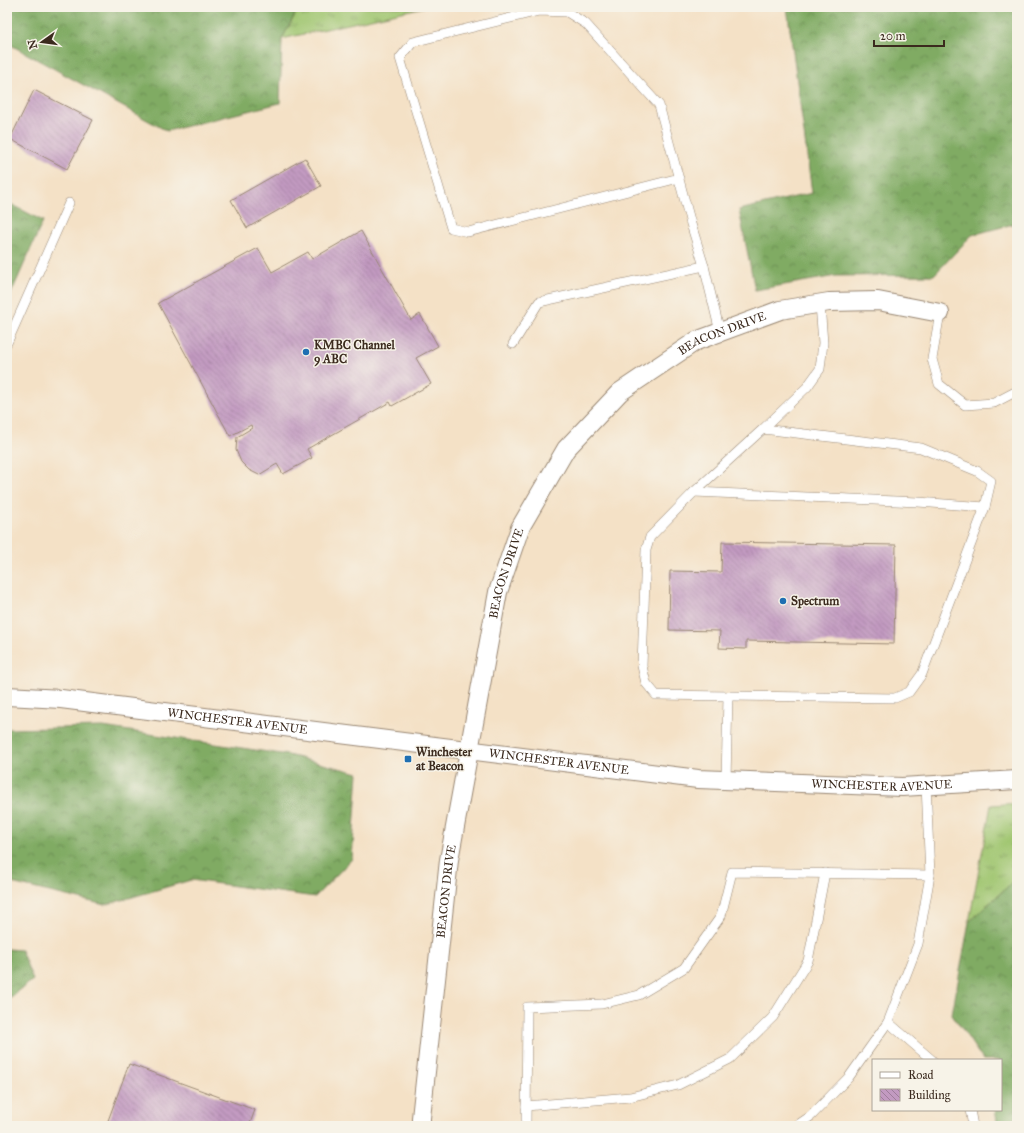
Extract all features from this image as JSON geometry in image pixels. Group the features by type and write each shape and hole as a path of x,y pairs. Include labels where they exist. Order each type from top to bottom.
{"street":[{"name":"BEACON DRIVE","path":"421,1126 449,860 498,592 520,528 566,449 620,392 696,341 780,310 829,302 878,301 940,313"},
{"name":"WINCHESTER AVENUE","path":"7,696 61,699 698,779 894,786 1017,780"}],"lane":[{"path":"679,178 468,232 452,228 400,58 412,42 539,11 567,12 586,24 659,105 704,266 720,332"},
{"path":"7,343 69,203"},
{"path":"513,344 539,302 704,266"},
{"path":"763,429 921,448 977,471 991,481 985,507 922,674 910,692 895,698 656,695 646,683 642,666 646,550 650,537 694,492 763,429 806,387 820,369 823,343 820,304"},
{"path":"940,313 932,359 939,384 965,405 994,403 1017,391"},
{"path":"694,492 918,502 985,507"},
{"path":"726,780 728,696"},
{"path":"796,1126 811,1116 849,1077 888,1022 918,944 930,874 926,785"},
{"path":"526,1126 527,1007 602,1004 639,995 684,968 721,916 732,872 930,874"},
{"path":"526,1106 630,1097 678,1085 730,1060 773,1017 808,961 825,873"},
{"path":"888,1022 931,1059"},
{"path":"970,1111 973,1126"}],"green space":[{"path":"7,7 299,7 282,39 280,103 167,131 9,44 7,47"},
{"path":"299,7 424,7 282,39"},
{"path":"787,7 1017,7 1017,223 972,235 934,275 836,276 755,290 739,210 812,193"},
{"path":"7,202 43,221 7,303"},
{"path":"103,727 288,755 358,773 352,859 315,897 191,880 105,905 7,882 7,729"},
{"path":"1017,803 1017,878 969,922 991,805"},
{"path":"1017,878 1017,1126 998,1126 995,1111 1002,1111 1002,1059 982,1059 952,1014 969,922"},
{"path":"7,949 21,950 33,980 7,1000"}],"building":[{"path":"34,90 93,120 67,169 10,139"},
{"path":"305,158 321,186 247,228 231,200"},
{"name":"KMBC Channel 9 ABC","path":"361,231 411,320 420,314 438,346 416,358 431,384 392,406 390,402 307,449 312,458 283,474 277,464 259,475 249,470 241,462 236,450 237,437 252,428 251,425 230,436 158,303 258,248 272,272 308,252 312,259"},
{"name":"Spectrum","path":"722,542 896,545 894,644 746,641 746,649 719,648 720,631 669,630 670,571 721,572"},
{"path":"129,1064 255,1110 249,1126 106,1126"}],"place":[{"name":"KMBC Channel 9 ABC","path":"306,352"},
{"name":"Spectrum","path":"783,601"},
{"name":"Winchester at Beacon","path":"408,759"}]}
